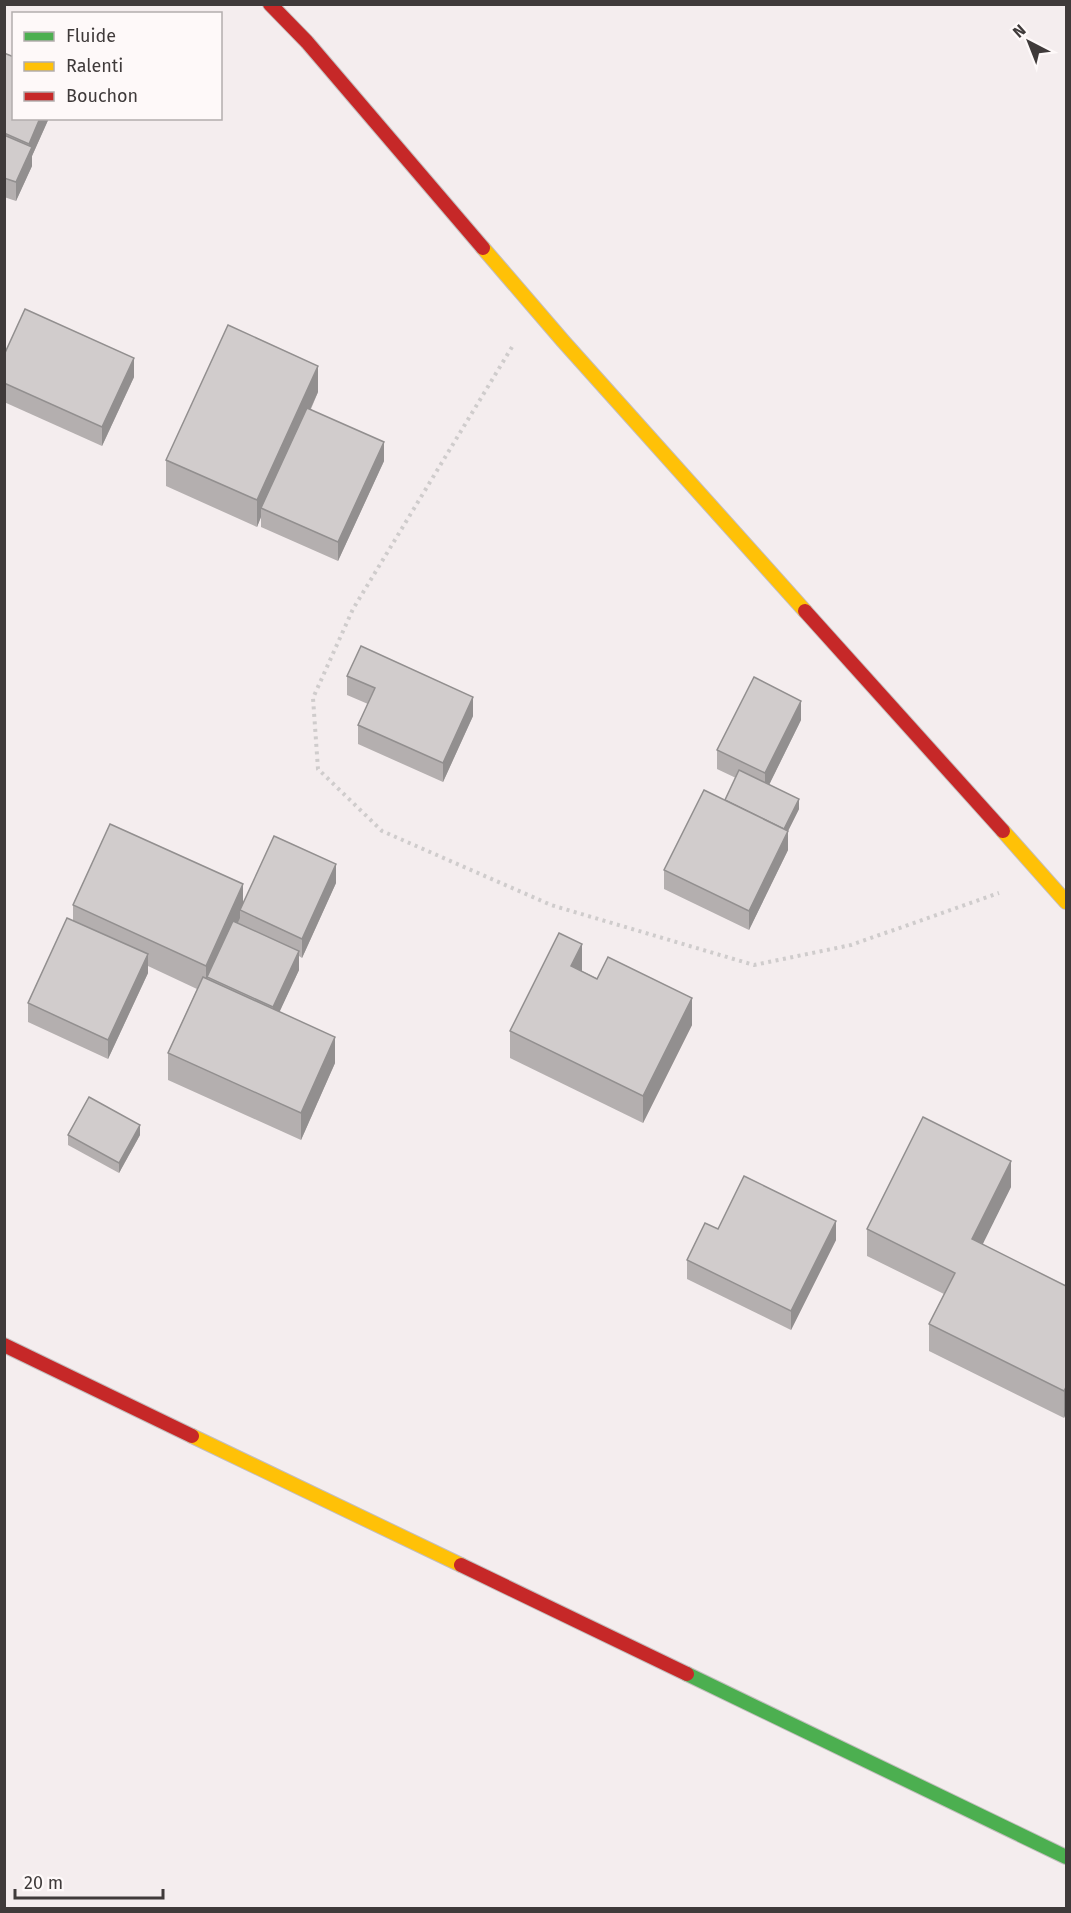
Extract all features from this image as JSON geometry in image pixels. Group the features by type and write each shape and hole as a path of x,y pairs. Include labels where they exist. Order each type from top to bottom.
{"main road":[{"path":"270,4 307,42 534,306 1066,902"},
{"path":"4,1345 1066,1857"}],"path":[{"path":"534,306 504,363 353,609 313,698 318,769 382,831 550,905 754,965 850,945 1045,877"}],"building":[{"path":"4,53 12,56 12,120 39,120 29,144 4,133"},
{"path":"4,135 32,147 16,182 4,178"},
{"path":"25,309 134,358 102,427 4,383 4,355"},
{"path":"228,325 318,366 257,500 166,460"},
{"path":"307,408 384,442 338,542 261,508"},
{"path":"361,646 473,697 443,763 358,725 375,688 347,676"},
{"path":"754,677 801,701 765,773 717,750"},
{"path":"739,770 799,799 784,829 725,800"},
{"path":"704,790 788,831 749,911 664,870"},
{"path":"110,824 243,884 206,966 73,905"},
{"path":"274,836 336,864 302,939 240,910"},
{"path":"67,918 148,954 108,1040 28,1003"},
{"path":"233,921 299,951 273,1007 207,977"},
{"path":"559,933 582,944 571,966 597,979 608,957 692,998 643,1096 510,1031"},
{"path":"203,977 335,1037 301,1113 168,1053"},
{"path":"89,1097 140,1125 119,1163 68,1135"},
{"path":"923,1117 1011,1161 972,1239 1066,1286 1066,1387 1064,1391 929,1324 955,1273 867,1229"},
{"path":"744,1176 836,1221 791,1311 687,1260 705,1223 718,1229"}],"traffic: fast":[{"path":"687,1674 1066,1857"}],"traffic: slow":[{"path":"483,248 563,341 805,611"},
{"path":"1003,831 1066,902"},
{"path":"192,1436 461,1565"}],"traffic: jam":[{"path":"270,4 307,42 483,248"},
{"path":"805,611 1003,831"},
{"path":"4,1345 192,1436"},
{"path":"461,1565 687,1674"}]}
